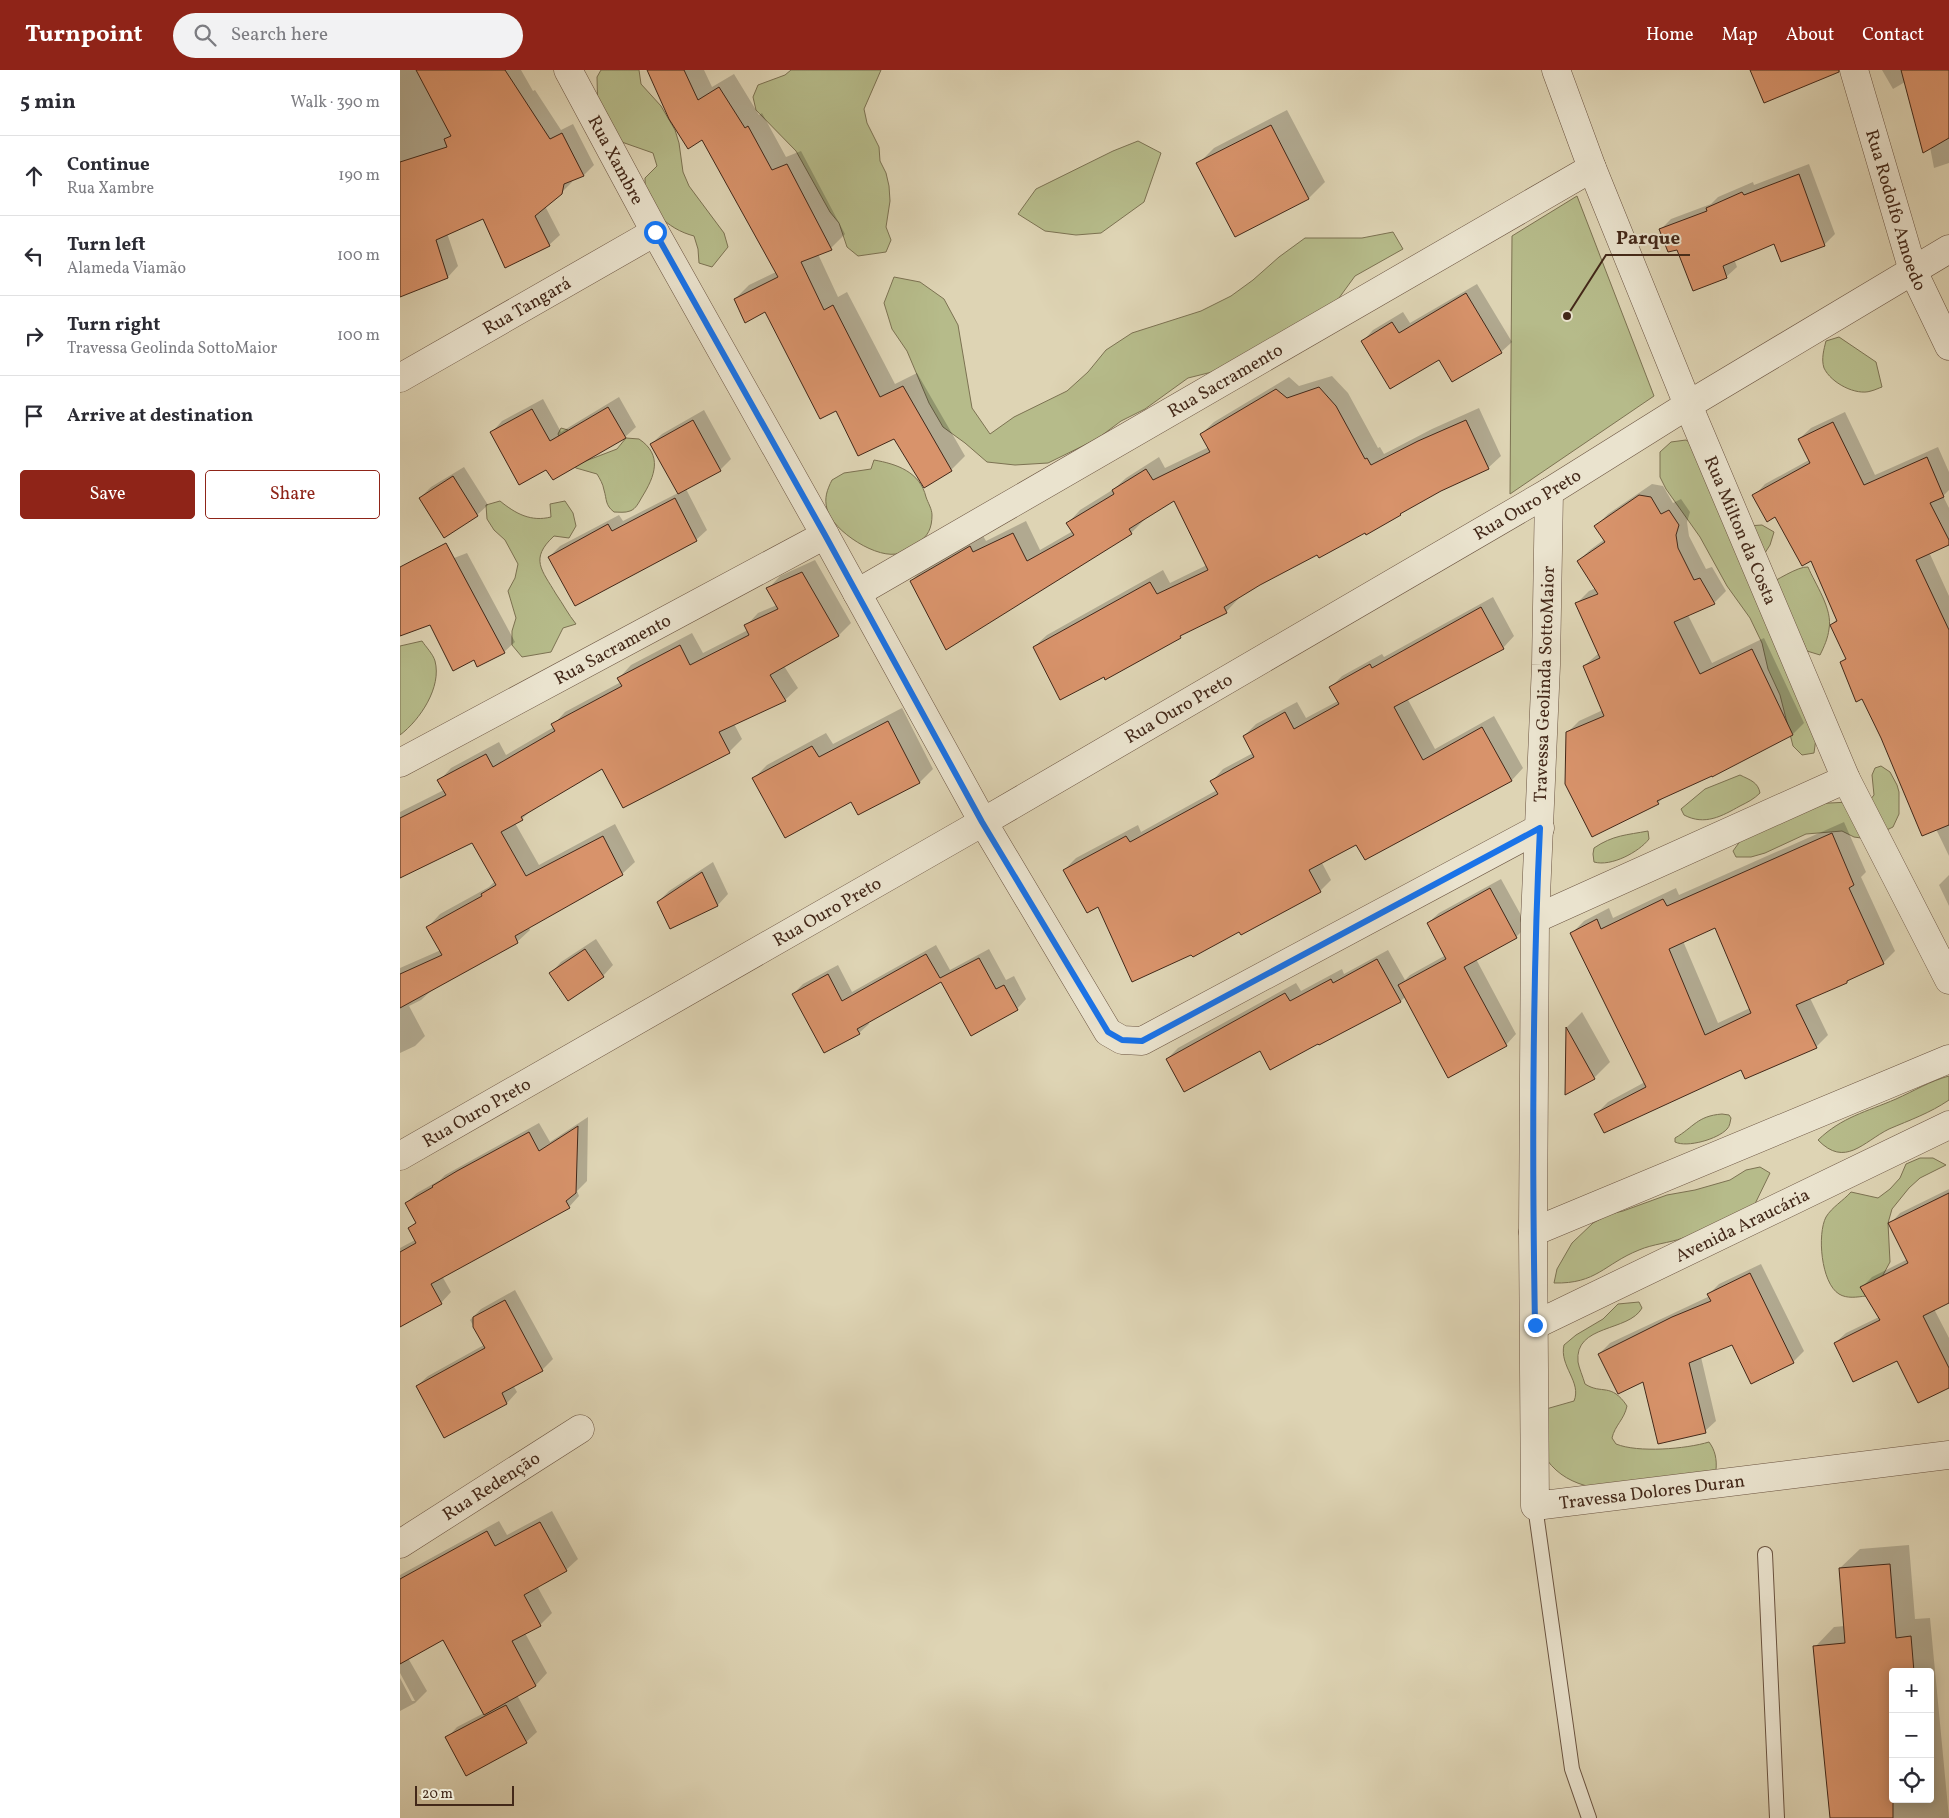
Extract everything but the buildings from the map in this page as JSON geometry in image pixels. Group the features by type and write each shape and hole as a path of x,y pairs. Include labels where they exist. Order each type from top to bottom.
{"street":[{"name":"Rua Xambre","path":"568,70 655,232 825,535 982,822 1108,1032 1122,1040 1142,1041 1540,828"},
{"name":"Rua Milton da Costa","path":"1556,70 1592,168 1688,405 1846,779 1949,980"},
{"name":"Rua Rodolfo Amoedo","path":"1854,70 1913,271 1949,346"},
{"name":"Rua Sacramento","path":"857,594 1592,168"},
{"name":"Rua Tangará","path":"400,378 655,232"},
{"name":"Rua Ouro Preto","path":"400,1156 982,822 1549,492 1688,405 1949,249"},
{"name":"Travessa Geolinda SottoMaior","path":"1535,1325 1533,1232 1536,919 1546,665 1549,492"},
{"name":"Rua Sacramento","path":"400,763 825,535"},
{"path":"1536,919 1846,779"},
{"path":"1533,1232 1949,1059"},
{"name":"Avenida Araucária","path":"1535,1325 1949,1126"},
{"name":"Travessa Dolores Duran","path":"1535,1325 1535,1506 1949,1456"},
{"name":"Rua Redenção","path":"400,1544 580,1429"}],"lane":[{"path":"1535,1506 1572,1768 1589,1818"},
{"path":"1765,1554 1778,1818"}],"green space":[{"path":"601,70 639,70 641,84 661,106 675,130 683,172 689,186 724,233 728,247 712,267 699,263 698,249 694,236 684,233 666,222 648,198 645,178 657,166 653,153 616,140 598,118 597,77"},
{"path":"791,70 881,70 864,109 867,123 879,147 880,161 886,173 889,186 890,201 886,227 891,240 886,252 858,256 847,247 839,223 830,212 796,151 756,110 753,97 758,85 785,75"},
{"path":"1138,141 1161,153 1144,202 1101,233 1076,235 1045,231 1018,214 1036,189 1113,151"},
{"path":"1577,196 1654,396 1510,494 1512,236"},
{"path":"1393,232 1403,249 1355,276 1339,298 1316,316 1216,371 1188,378 1145,409 1121,421 1097,439 1048,463 1015,465 987,462 943,427 929,403 907,351 892,329 884,303 894,277 920,282 944,299 958,325 972,408 990,434 1014,417 1067,391 1088,372 1106,350 1132,333 1201,311 1231,296 1305,238 1362,238"},
{"path":"1839,337 1876,362 1882,387 1871,391 1858,392 1844,387 1827,374 1823,361 1826,341"},
{"path":"561,428 568,430 583,462 617,449 626,438 639,439 647,445 654,459 653,474 647,489 634,509 614,512 611,509 597,474 576,468 570,463 558,434"},
{"path":"1686,440 1699,448 1747,526 1762,525 1774,532 1770,545 1763,556 1765,586 1793,571 1808,567 1823,597 1830,621 1828,636 1820,655 1807,651 1801,637 1792,627 1816,738 1814,753 1802,755 1793,746 1780,695 1768,669 1762,643 1750,618 1727,586 1700,537 1666,489 1660,477 1660,452 1671,442"},
{"path":"874,460 899,467 913,475 923,488 931,510 931,524 927,535 921,541 900,553 880,553 858,542 838,526 831,518 827,509 826,494 832,480 844,473 871,469"},
{"path":"500,501 512,510 530,518 551,517 550,504 565,501 573,513 576,526 569,538 554,536 546,544 540,558 540,565 546,578 576,624 563,628 551,652 522,657 512,645 512,631 516,618 508,591 515,578 518,564 505,540 494,530 487,519 486,505"},
{"path":"422,641 435,661 435,681 428,702 422,712 408,729 400,735 400,646"},
{"path":"1881,766 1890,772 1899,792 1899,814 1893,827 1868,839 1854,837 1842,831 1806,834 1765,853 1751,857 1736,857 1733,851 1746,833 1810,804 1869,801 1874,795 1872,775 1875,768"},
{"path":"1740,775 1757,786 1760,793 1753,799 1727,813 1706,820 1699,820 1684,815 1681,809 1705,789"},
{"path":"1648,831 1649,839 1639,849 1616,860 1601,863 1594,862 1594,848 1620,836"},
{"path":"1949,1076 1949,1100 1927,1113 1889,1129 1854,1150 1837,1152 1818,1140 1845,1120"},
{"path":"1722,1114 1729,1115 1731,1118 1729,1127 1723,1133 1702,1142 1680,1144 1675,1142 1675,1138 1701,1120"},
{"path":"1920,1158 1933,1158 1946,1165 1920,1178 1892,1209 1888,1223 1890,1262 1883,1275 1872,1284 1866,1296 1842,1296 1833,1288 1828,1280 1822,1258 1822,1235 1826,1217 1851,1192 1878,1198 1900,1178 1906,1164"},
{"path":"1760,1167 1770,1173 1752,1210 1683,1238 1639,1250 1627,1255 1591,1277 1554,1283 1557,1269 1572,1243 1593,1223 1610,1214 1667,1195 1695,1190 1730,1180 1746,1170"},
{"path":"1639,1302 1642,1308 1635,1316 1584,1341 1579,1350 1578,1362 1585,1384 1596,1389 1611,1391 1627,1406 1612,1438 1616,1444 1625,1447 1662,1449 1688,1447 1709,1442 1715,1455 1716,1470 1591,1487 1572,1481 1561,1474 1547,1460 1546,1409 1574,1401 1576,1394 1563,1353 1564,1345 1576,1335 1603,1319 1618,1304"}],"place":[{"name":"Parque","path":"1567,316"}],"route":[{"path":"655,232 825,535 982,822 1108,1032 1122,1040 1142,1041 1540,828 1536,919 1533,1232 1535,1325"}]}
